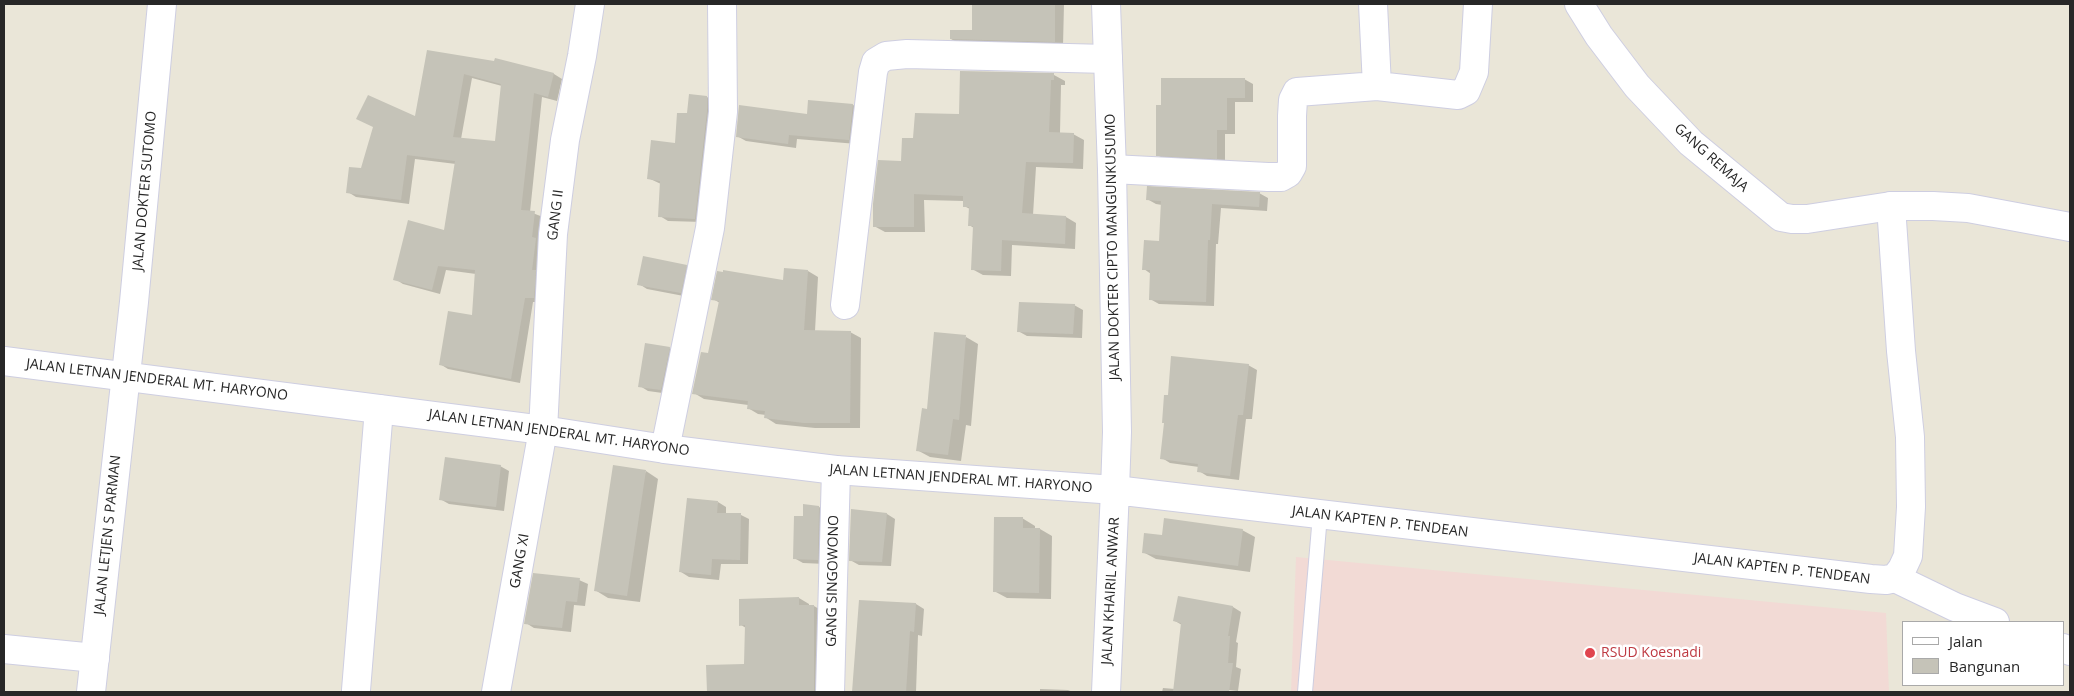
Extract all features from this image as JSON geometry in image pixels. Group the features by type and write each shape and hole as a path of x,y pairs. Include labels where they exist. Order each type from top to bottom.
{"street":[{"name":"JALAN DOKTER SUTOMO","path":"126,377 162,4"},
{"name":"GANG II","path":"543,430 553,234 565,140 582,56 590,4"},
{"path":"665,449 710,228 723,112 722,4"},
{"name":"JALAN DOKTER CIPTO MANGUNKUSUMO","path":"1106,4 1112,169 1117,432 1116,490"},
{"path":"1374,4 1378,86"},
{"path":"1112,169 1268,178 1288,173 1292,166 1293,100 1297,92 1378,86 1458,95 1466,91 1474,72 1478,4"},
{"name":"GANG REMAJA","path":"1580,4 1599,36 1637,86 1690,143 1781,217 1807,219 1891,206"},
{"path":"845,305 876,62 886,56 907,54 1108,59"},
{"path":"1992,621 1955,607 1906,583 1902,569 1908,556 1911,507 1910,437 1901,351 1891,206 1968,208 2070,227"},
{"name":"JALAN LETNAN JENDERAL MT. HARYONO","path":"4,361 543,430 665,449 836,470 1116,490"},
{"name":"JALAN LETJEN S PARMAN","path":"91,692 126,377"},
{"path":"356,690 379,409"},
{"name":"GANG XI","path":"496,692 543,430"},
{"name":"GANG SINGOWONO","path":"830,692 836,470"},
{"name":"JALAN KAPTEN P. TENDEAN","path":"1116,490 1906,583"},
{"name":"JALAN KHAIRIL ANWAR","path":"1106,692 1116,490"},
{"path":"4,649 95,658"}],"lane":[{"path":"1305,692 1320,515"}],"shaded area":[{"name":"RSUD Koesnadi","path":"1296,557 1886,613 1889,692 1291,692"}],"building":[{"path":"972,4 1055,4 1055,42 950,39 950,30 972,30"},
{"path":"427,50 494,61 495,58 554,73 548,97 534,93 521,210 535,211 532,237 536,238 532,270 536,270 534,298 525,298 511,379 439,365 448,311 472,315 475,270 438,266 432,290 393,280 408,220 444,230 455,161 407,155 401,200 346,193 349,167 361,168 373,127 356,119 368,95 415,116","holes":["464,74 501,84 495,141 453,137"]},
{"path":"960,71 1054,73 1054,80 1051,80 1049,132 1074,133 1073,163 1026,162 1022,213 1066,216 1065,244 1002,240 1001,271 971,270 973,226 968,226 969,207 963,207 963,196 914,194 914,227 873,227 873,204 878,160 901,161 902,138 913,138 915,113 959,114"},
{"path":"1161,78 1245,78 1245,98 1227,98 1227,130 1217,130 1217,159 1156,156 1156,105 1161,105"},
{"path":"689,94 707,96 695,219 658,217 660,181 647,179 651,140 675,143 677,113 687,113"},
{"path":"808,100 853,104 849,140 789,135 788,144 736,137 739,105 807,114"},
{"path":"1147,186 1260,192 1259,207 1212,204 1210,240 1208,240 1206,302 1149,300 1150,270 1142,270 1144,240 1159,241 1161,201 1146,200"},
{"path":"643,256 687,265 681,293 637,285"},
{"path":"784,268 808,270 804,330 851,331 850,423 804,423 764,418 765,411 747,409 748,401 692,394 701,352 708,353 719,301 711,300 717,271 723,272 723,270 783,280"},
{"path":"1019,302 1075,304 1073,334 1017,332"},
{"path":"934,332 966,335 959,420 953,419 948,455 916,451 922,408 927,409"},
{"path":"645,343 670,347 661,390 638,387"},
{"path":"1171,356 1249,364 1243,415 1238,415 1230,476 1197,472 1198,464 1160,459 1164,423 1162,423 1164,395 1168,395"},
{"path":"445,457 501,465 496,507 439,500"},
{"path":"613,465 646,470 627,596 594,591"},
{"path":"687,498 718,501 717,513 741,513 740,560 712,559 711,575 679,572"},
{"path":"803,504 819,506 818,560 793,559 794,516 803,516"},
{"path":"851,509 887,513 882,562 849,561"},
{"path":"994,517 1023,517 1023,528 1040,528 1039,593 993,592"},
{"path":"1164,518 1243,529 1238,566 1142,553 1144,533 1162,535"},
{"path":"533,573 580,578 577,602 566,601 562,628 524,624"},
{"path":"1178,596 1233,606 1228,636 1230,636 1228,663 1233,663 1229,692 1173,692 1181,623 1173,621"},
{"path":"799,597 799,605 814,605 814,692 707,692 706,665 744,664 745,625 739,626 739,599"},
{"path":"859,600 916,603 914,632 910,631 906,692 852,692"}],"place":[{"name":"RSUD Koesnadi","path":"1590,653"}]}
